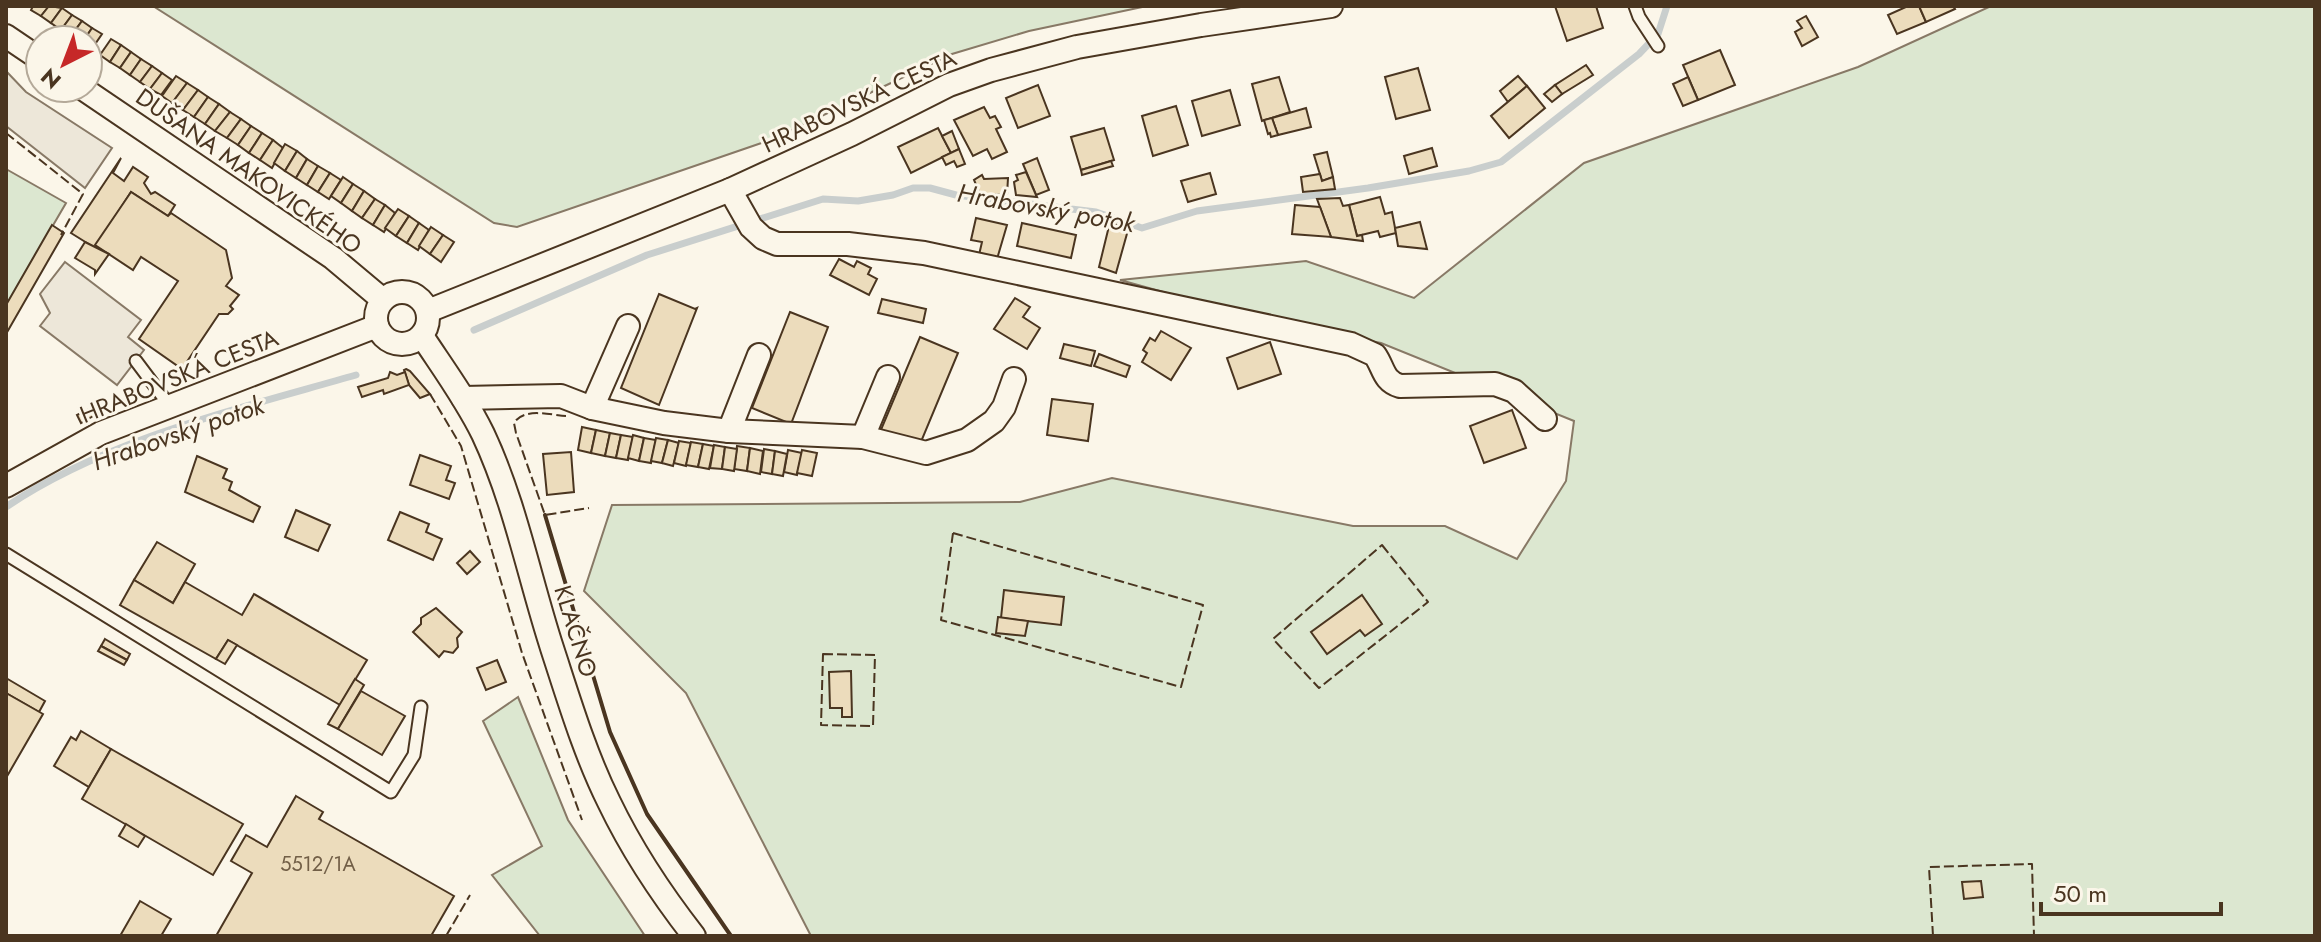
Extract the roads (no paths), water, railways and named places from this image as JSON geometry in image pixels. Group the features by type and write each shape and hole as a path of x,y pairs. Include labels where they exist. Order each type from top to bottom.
{"street":[{"name":"HRABOVSKÁ CESTA","path":"428,311 730,190 949,85 991,70 1077,47 1331,6"},
{"path":"6,36 24,48"},
{"name":"DUŠANA MAKOVICKÉHO","path":"104,103 333,258 383,300"},
{"path":"730,190 746,219 763,238 777,244 848,244 924,253 1351,344 1375,355 1384,376 1391,383 1400,386 1495,384 1514,391 1545,419"},
{"path":"399,292 417,296 428,311 427,329 414,342 396,344 381,334 377,326 378,308 383,300 399,292"},
{"name":"HRABOVSKÁ CESTA","path":"6,486 101,433 377,326"},
{"path":"592,408 628,326"},
{"name":"KLAČNO","path":"422,336 483,433 500,474 552,647 588,753 609,802 640,857 694,936"},
{"path":"729,431 759,355"},
{"path":"863,437 888,377"},
{"path":"463,398 561,396 592,408 664,423 729,431 863,437 926,453 967,440 994,421 1004,407 1014,379"}],"lane":[{"path":"1635,6 1658,46"},
{"path":"136,361 169,405"},
{"path":"6,554 391,792 414,755 421,707"}],"waterway":[{"name":"Hrabovský potok","path":"474,330 647,255 823,199 858,201 913,188 930,188 956,195 1096,212 1142,228 1197,211 1469,171 1501,162 1639,54 1658,34 1667,6"},
{"name":"Hrabovský potok","path":"6,507 45,483 130,444 221,413 356,375"}]}
